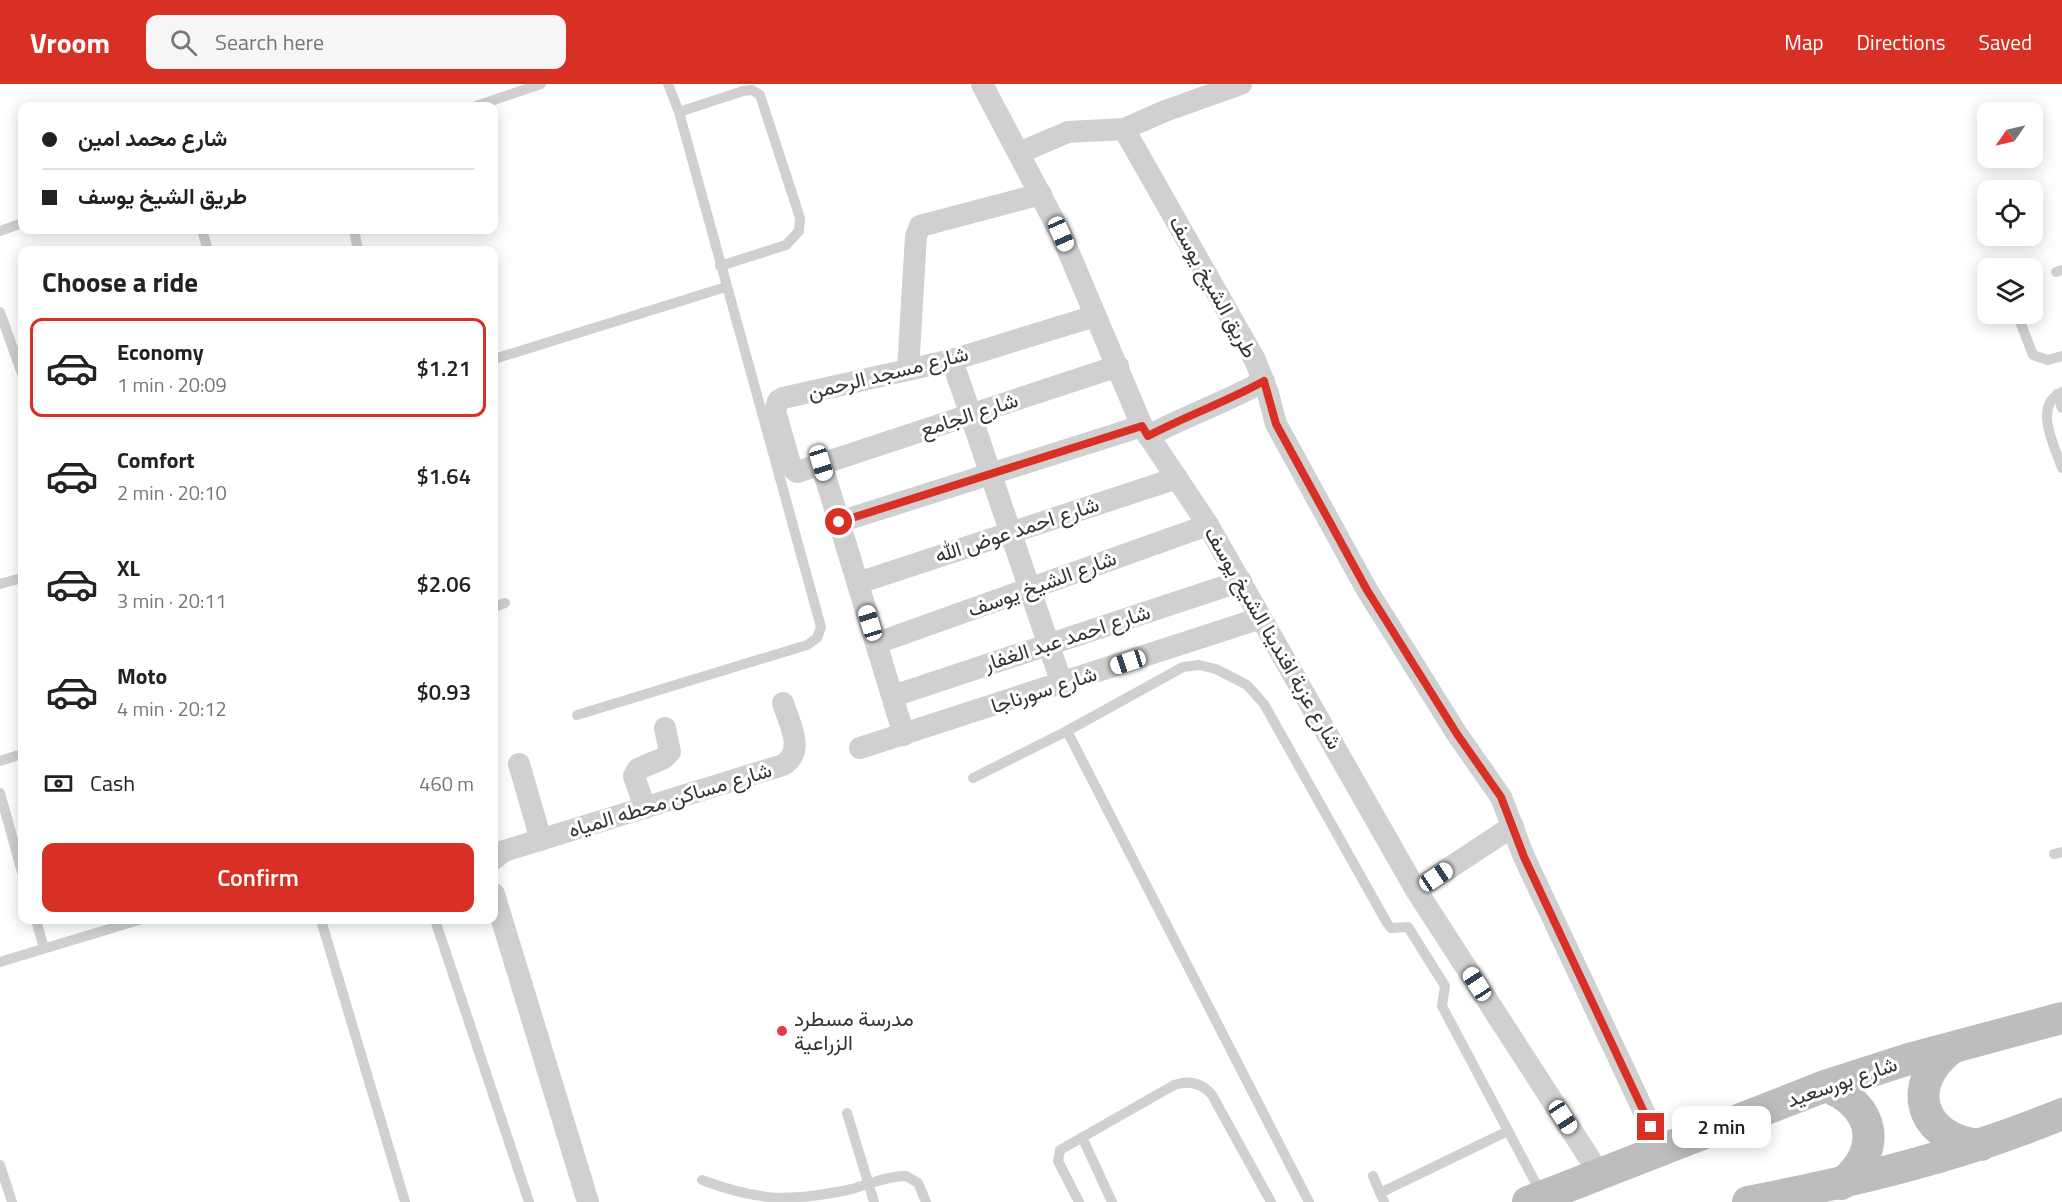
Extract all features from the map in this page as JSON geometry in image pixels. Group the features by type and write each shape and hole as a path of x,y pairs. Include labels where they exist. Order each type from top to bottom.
{"main road":[{"name":"شارع بورسعيد","path":"1535,1199 1825,1086 2062,1018"},
{"path":"1952,1048 1935,1060 1925,1078 1923,1098 1929,1118 1942,1134 1960,1143 1980,1145"},
{"path":"1825,1086 1842,1092 1857,1104 1866,1120 1869,1138 1865,1157 1856,1173 1841,1184"},
{"path":"1748,1202 1897,1171 1980,1145 2062,1114"}],"street":[{"name":"شارع عزبة افندينا الشيخ يوسف","path":"982,84 1041,194 1145,431 1208,525 1241,580 1416,890 1599,1173"},
{"path":"1019,153 1068,132 1125,129 1165,111 1241,84"},
{"name":"طريق الشيخ يوسف","path":"1125,129 1264,381 1276,424 1367,590 1457,734 1501,797 1524,857 1661,1148"},
{"path":"908,370 916,236 920,226 1041,194"},
{"name":"شارع مسجد الرحمن","path":"821,463 798,472 793,471 775,411 778,401 952,360 1095,316"},
{"path":"952,360 1062,684"},
{"name":"شارع الجامع","path":"821,463 1118,366"},
{"path":"839,522 991,474 1145,431 1226,402 1264,381"},
{"path":"821,463 904,735"},
{"name":"شارع احمد عوض الله","path":"858,583 1177,478"},
{"name":"شارع الشيخ يوسف","path":"877,643 1208,525"},
{"name":"شارع احمد عبد الغفار","path":"893,696 1241,580"},
{"name":"شارع سورناجا","path":"861,748 1261,618"},
{"name":"شارع مساكن محطه المياه","path":"498,856 504,851 789,762 793,756 795,743 783,703"},
{"path":"645,808 634,776 638,768 664,758 670,752 665,728"},
{"path":"519,764 541,840"},
{"path":"1416,890 1513,826"},
{"path":"498,907 588,1202"}],"lane":[{"path":"488,102 541,84"},
{"path":"577,715 807,645 820,633 821,622 720,266 679,112 668,84"},
{"path":"679,112 743,91 752,90 760,94 800,218 796,237 786,245 720,266"},
{"path":"0,231 18,224"},
{"path":"498,358 726,287"},
{"path":"0,312 18,363"},
{"path":"2021,324 2033,355 2048,360 2062,356"},
{"path":"2060,393 2062,408"},
{"path":"2060,393 2049,404 2046,415 2062,468"},
{"path":"0,584 18,579"},
{"path":"973,778 1067,731 1183,667 1199,665 1216,669 1240,680 1254,690 1387,923 1391,928 1408,927 1445,986 1442,1006 1508,1131 1535,1199"},
{"path":"1067,731 1309,1202"},
{"path":"0,761 18,755"},
{"path":"0,793 18,858"},
{"path":"37,924 44,948"},
{"path":"0,962 125,924"},
{"path":"322,924 405,1202"},
{"path":"436,924 529,1202"},
{"path":"1079,1202 1057,1157 1060,1150 1174,1085 1186,1082 1197,1084 1212,1095 1270,1202"},
{"path":"847,1113 874,1202"},
{"path":"1372,1176 1382,1198 1508,1131"},
{"path":"1082,1137 1112,1202"},
{"path":"0,1165 4,1190 12,1202"},
{"path":"702,1180 754,1196 808,1201 906,1176 918,1183 926,1202"}],"place":[{"name":"مدرسة مسطرد الزراعية","path":"782,1031"}],"route":[{"path":"839,522 1142,426 1148,436 1184,417 1226,402 1264,381 1276,424 1367,590 1457,734 1501,797 1524,857 1651,1127"}]}
